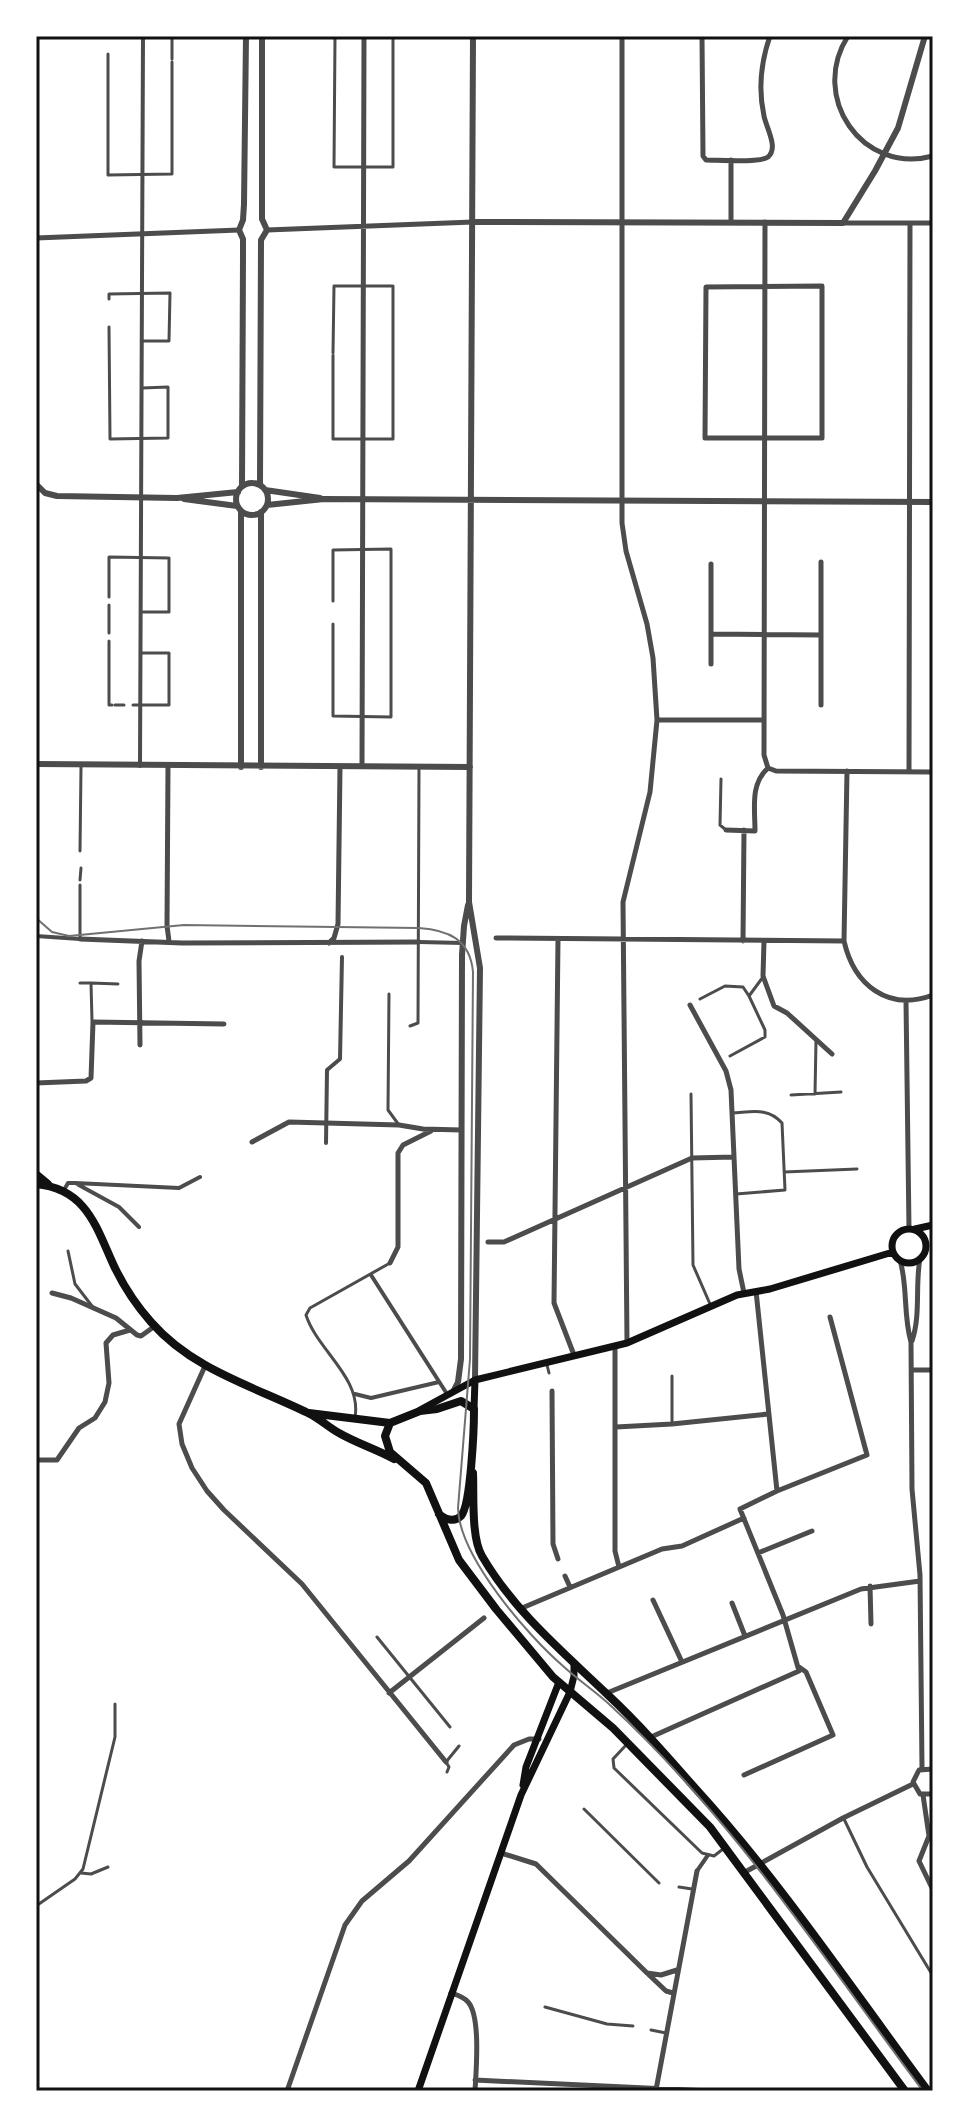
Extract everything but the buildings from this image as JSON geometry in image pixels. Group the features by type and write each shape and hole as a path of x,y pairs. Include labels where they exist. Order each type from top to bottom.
{"main road":[{"path":"36,1174 48,1185"},
{"path":"36,1184 63,1191 89,1213 127,1290 155,1326 183,1353 309,1413 339,1433 398,1461 421,1477 459,1560 522,1642 559,1682 629,1743 701,1817 745,1872 905,2091"},
{"path":"911,1229 920,1233 925,1240 926,1253 911,1263 900,1260 893,1252 894,1238 899,1232 911,1229 933,1225"},
{"path":"309,1413 390,1423 420,1411 475,1380 627,1343 744,1293 893,1252"},
{"path":"475,1380 472,1460 477,1546 494,1573 574,1665 607,1693 708,1802 759,1864 928,2091"},
{"path":"420,1411 461,1401 474,1409"},
{"path":"390,1423 386,1442 398,1461"},
{"path":"439,1514 450,1520 461,1516 472,1460"},
{"path":"418,2091 521,1795 570,1692 574,1665"},
{"path":"521,1795 526,1767 559,1682"}],"street":[{"path":"140,766 143,36"},
{"path":"241,767 239,508 243,239 239,230 243,220 246,36"},
{"path":"262,36 262,219 267,230"},
{"path":"362,766 364,36"},
{"path":"371,1275 439,1382 451,1393 458,1382 461,1359 463,943 469,902 473,36"},
{"path":"622,36 624,542 645,614 657,720 650,792 624,894 627,1343"},
{"path":"702,36 703,156 706,160 762,159 768,157 772,150 761,91 762,65 770,36"},
{"path":"848,36 838,54 834,71 837,101 850,128 884,155 907,159 933,156"},
{"path":"843,223 884,155 903,112 925,36"},
{"path":"731,160 731,222"},
{"path":"243,220 253,216 262,219"},
{"path":"267,230 473,222 933,223"},
{"path":"765,222 764,760 768,768"},
{"path":"909,772 910,223"},
{"path":"36,238 239,230"},
{"path":"267,230 261,240 262,487 267,505"},
{"path":"243,239 252,243 261,240"},
{"path":"822,286 822,438 705,438 706,287 764,287 822,286"},
{"path":"36,484 50,495 177,498 240,489 251,483 324,499"},
{"path":"177,498 239,508 251,515 261,512 267,505 324,499 933,502"},
{"path":"261,512 261,767"},
{"path":"821,562 821,705"},
{"path":"711,564 711,664"},
{"path":"711,634 821,635"},
{"path":"657,720 764,720"},
{"path":"36,764 470,767"},
{"path":"168,766 169,941"},
{"path":"329,943 338,924 340,767"},
{"path":"768,768 933,772"},
{"path":"726,830 755,831 756,786 768,768"},
{"path":"847,771 844,941 852,967 868,986 889,998 906,1001 933,995"},
{"path":"743,941 744,830"},
{"path":"469,902 480,968 475,1380"},
{"path":"36,936 182,943 463,943"},
{"path":"496,938 844,941"},
{"path":"558,939 554,1303 574,1355"},
{"path":"140,1045 137,984 142,941"},
{"path":"764,941 763,976 774,1006 787,1013 832,1054"},
{"path":"326,1143 327,1070 340,1059 342,957"},
{"path":"906,1001 911,1229"},
{"path":"690,1005 726,1071 731,1090 739,1269 744,1293"},
{"path":"36,1083 86,1081 91,1078 93,1022 224,1024"},
{"path":"252,1142 285,1123 477,1130"},
{"path":"390,1263 398,1247 398,1153 403,1145 431,1130"},
{"path":"488,1242 504,1242 692,1158 734,1157"},
{"path":"63,1191 68,1183 179,1188 200,1177"},
{"path":"75,1183 119,1207 139,1227"},
{"path":"911,1342 917,1326 918,1272 926,1253"},
{"path":"900,1260 907,1286 907,1330 911,1342 912,1489 920,1581 922,1768"},
{"path":"756,1291 777,1491"},
{"path":"52,1293 92,1306 141,1336 155,1326"},
{"path":"650,1738 797,1674 799,1667 785,1620 740,1509 867,1455 830,1317"},
{"path":"36,1460 57,1460 79,1428 99,1413 108,1389 106,1343 113,1335 130,1330"},
{"path":"615,1346 615,1551 619,1567"},
{"path":"205,1366 179,1424 182,1444 192,1468 224,1510 302,1584 446,1762"},
{"path":"912,1370 933,1370"},
{"path":"355,1394 371,1398 439,1382"},
{"path":"552,1391 553,1544 558,1559"},
{"path":"616,1427 768,1414"},
{"path":"522,1608 662,1549 682,1546 744,1518"},
{"path":"758,1553 812,1531"},
{"path":"565,1576 570,1587"},
{"path":"607,1693 870,1586 920,1581"},
{"path":"870,1586 871,1624"},
{"path":"653,1600 682,1662"},
{"path":"732,1603 745,1636"},
{"path":"389,1693 484,1618"},
{"path":"744,1775 833,1735 806,1672 799,1667"},
{"path":"287,2091 345,1925 355,1909 409,1861 509,1749 522,1741 536,1739 547,1742"},
{"path":"933,1769 922,1768 914,1775 913,1784 923,1795 929,1836 919,1861 933,1890"},
{"path":"745,1872 913,1784"},
{"path":"923,1795 933,1794"},
{"path":"501,1853 536,1864 666,1991 673,1993"},
{"path":"656,2090 692,1889 697,1871 708,1855"},
{"path":"646,1972 661,1975 677,1970"},
{"path":"451,1993 466,1999 471,2007 475,2033 475,2091"},
{"path":"475,2080 710,2091"}],"lane":[{"path":"108,54 108,175 172,174 172,36"},
{"path":"335,36 334,167 393,167 393,36"},
{"path":"334,286 364,286 393,286 393,439 333,439 334,286"},
{"path":"109,299 109,294 170,293 169,341 142,341"},
{"path":"109,327 110,439 168,438 168,387 142,388"},
{"path":"333,601 333,550 391,549 391,717 333,716 333,624"},
{"path":"109,597 109,557 169,558 169,612 141,612"},
{"path":"109,605 109,633"},
{"path":"109,641 109,705 124,705"},
{"path":"133,705 169,705 169,653 141,653"},
{"path":"80,851 81,765"},
{"path":"410,1026 418,1023 419,767"},
{"path":"721,779 720,825 726,830"},
{"path":"80,939 81,868"},
{"path":"749,996 763,976"},
{"path":"80,983 118,984"},
{"path":"91,983 93,1022"},
{"path":"700,999 727,986 744,987 749,996 766,1034 730,1056"},
{"path":"389,994 388,1110 399,1125"},
{"path":"815,1094 816,1041"},
{"path":"791,1095 841,1092"},
{"path":"691,1094 693,1265 711,1307"},
{"path":"732,1113 765,1111 782,1123 785,1190 736,1194"},
{"path":"784,1172 857,1169"},
{"path":"68,1251 75,1284 92,1306"},
{"path":"355,1417 355,1394 306,1315 310,1308 390,1263"},
{"path":"547,1361 549,1373"},
{"path":"672,1376 672,1424"},
{"path":"377,1637 450,1727"},
{"path":"36,1906 81,1873 115,1737 115,1704"},
{"path":"629,1743 613,1759 614,1768 702,1853 714,1856 726,1847"},
{"path":"447,1772 449,1767 446,1762 459,1746"},
{"path":"584,1809 659,1883"},
{"path":"843,1818 867,1867 933,1976"},
{"path":"81,1873 91,1874 108,1867"},
{"path":"679,1887 692,1889"},
{"path":"545,2007 607,2024 633,2026"},
{"path":"651,2030 666,2033"}],"tram line":[{"path":"36,918 52,932 69,936 184,925 419,928 448,934 462,944 473,972 470,1359 458,1508 461,1527 482,1571 514,1615 548,1652 654,1748 696,1794 775,1890 923,2091"}]}
